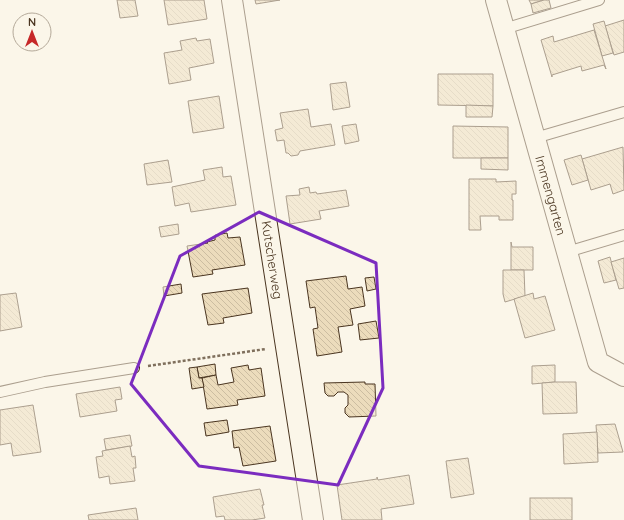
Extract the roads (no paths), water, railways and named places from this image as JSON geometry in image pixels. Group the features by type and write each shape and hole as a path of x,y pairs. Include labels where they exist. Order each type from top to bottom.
{"street":[{"name":"Kutscherweg","path":"232,0 313,520"},
{"name":"Immengarten","path":"496,0 598,362 624,376"}],"lane":[{"path":"504,29 599,0"},
{"path":"535,138 624,112"},
{"path":"567,252 624,235"},
{"path":"0,392 45,382 134,368"}]}
